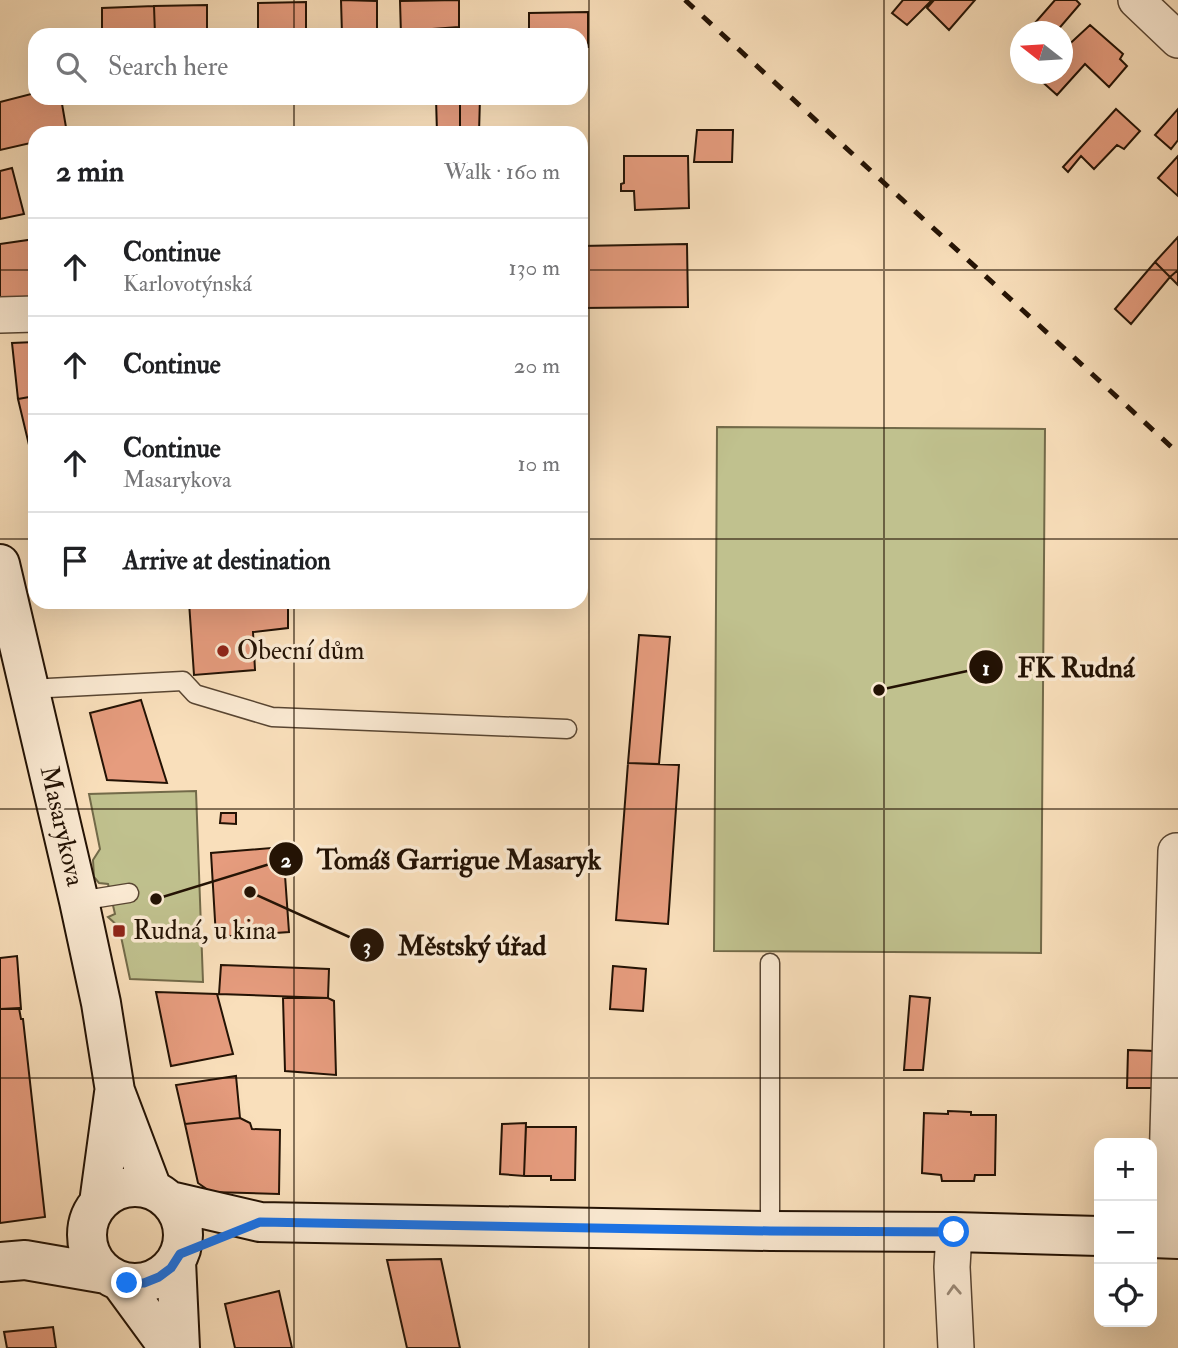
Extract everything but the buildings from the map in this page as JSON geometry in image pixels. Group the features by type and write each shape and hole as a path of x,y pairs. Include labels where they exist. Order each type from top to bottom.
{"main road":[{"name":"Masarykova","path":"0,564 79,901 101,1003 115,1091"},
{"path":"115,1091 161,1195 178,1212 183,1226 183,1240 178,1257 180,1348"},
{"path":"115,1091 96,1206 87,1227 88,1244 94,1261 113,1277 169,1348"},
{"path":"13,1261 96,1206 110,1193 123,1187 138,1186 161,1195 260,1222 1094,1236"},
{"path":"13,1261 136,1283 165,1273 178,1257 260,1222"}],"street":[{"path":"0,315 28,314"},
{"path":"1165,1238 1175,851"},
{"path":"954,1232 952,1267 956,1348"}],"lane":[{"path":"29,689 183,681 195,694 272,717 567,729"},
{"path":"79,901 129,893"},
{"path":"770,963 770,1231"}],"green space":[{"path":"717,427 1045,429 1041,953 714,951"},
{"path":"196,791 203,982 130,979 119,927 108,917 115,914 108,884 99,883 94,877 93,860 100,849 89,794"}],"railway":[{"path":"685,0 1178,453"}],"place":[{"name":"Obecní dům","path":"223,651"},
{"name":"FK Rudná","path":"879,690"},
{"name":"Městský úřad","path":"250,892"},
{"name":"Tomáš Garrigue Masaryk","path":"156,899"},
{"name":"Rudná, u kina","path":"119,931"}],"route":[{"path":"127,1283 144,1283 159,1277 171,1268 180,1254 260,1222 954,1232"}]}
